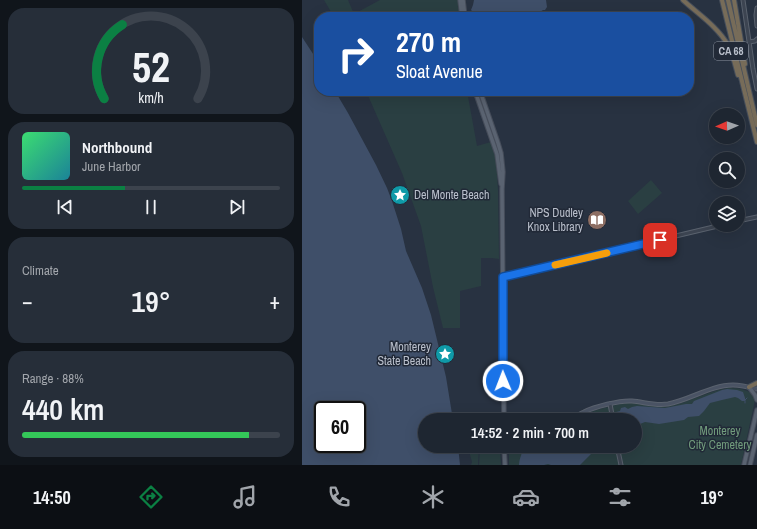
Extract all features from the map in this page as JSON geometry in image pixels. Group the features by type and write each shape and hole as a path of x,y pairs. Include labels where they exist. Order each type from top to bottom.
{"highway":[{"name":"CA 68","path":"684,0 718,32 726,43 732,53 747,102"},
{"path":"722,0 757,142"},
{"path":"728,0 757,124"},
{"name":"CA 68","path":"734,0 747,82"},
{"path":"749,387 757,383"}],"main road":[{"path":"460,0 461,12"},
{"path":"463,0 464,12"},
{"path":"477,96 497,154 502,189"},
{"path":"482,96 501,153 503,172 504,413"},
{"path":"583,413 588,410 610,404 628,401 654,404 677,402 725,386 736,385 757,389"},
{"path":"749,387 757,400"},
{"path":"744,465 757,410"},
{"path":"752,460 757,435"},
{"path":"750,465 757,444"},
{"path":"504,453 505,465"}],"street":[{"path":"743,0 757,89"},
{"path":"757,8 757,26"},
{"path":"749,42 756,41 757,39"},
{"path":"745,220 757,217"},
{"path":"503,277 709,228"},
{"path":"610,404 612,413"},
{"path":"618,453 620,465"}],"green space":[{"path":"324,0 348,0 353,12 331,12"},
{"path":"380,0 458,0 460,12 358,12"},
{"path":"368,96 468,96 477,146 491,142 496,159 499,259 481,258 481,286 460,291 460,328 443,328 421,226 402,173"},
{"path":"651,180 662,193 638,214 628,201"},
{"name":"Monterey City Cemetery","path":"728,388 740,389 751,393 755,400 741,465 509,465 509,453 642,453 642,413 589,413 612,406 630,403 670,406"},
{"path":"470,453 479,453 478,465 471,465 472,462"},
{"path":"480,453 500,453 501,465 479,465"}],"water":[{"path":"474,0 546,0 547,7 545,10 540,12 473,12 471,10"},
{"path":"302,37 314,55 314,96 338,96 376,165 392,201 406,251 422,288 431,315 446,377 452,413 418,413 418,453 459,453 460,465 302,465"},
{"path":"727,389 743,392 745,401 735,397 710,403 699,416 659,424 645,422 642,423 642,413 612,413 620,411 621,408 625,407 628,409 637,406 665,408 692,404 694,401"},
{"path":"522,453 592,453 580,465 519,465"}],"waterway":[{"path":"745,403 747,398"}],"slow traffic":[{"path":"555,265 607,253"}],"place":[{"name":"Del Monte Beach","path":"400,195"},
{"name":"NPS Dudley Knox Library","path":"597,220"},
{"name":"Monterey State Beach","path":"445,354"}],"route":[{"path":"503,381 503,277 660,240"}]}
